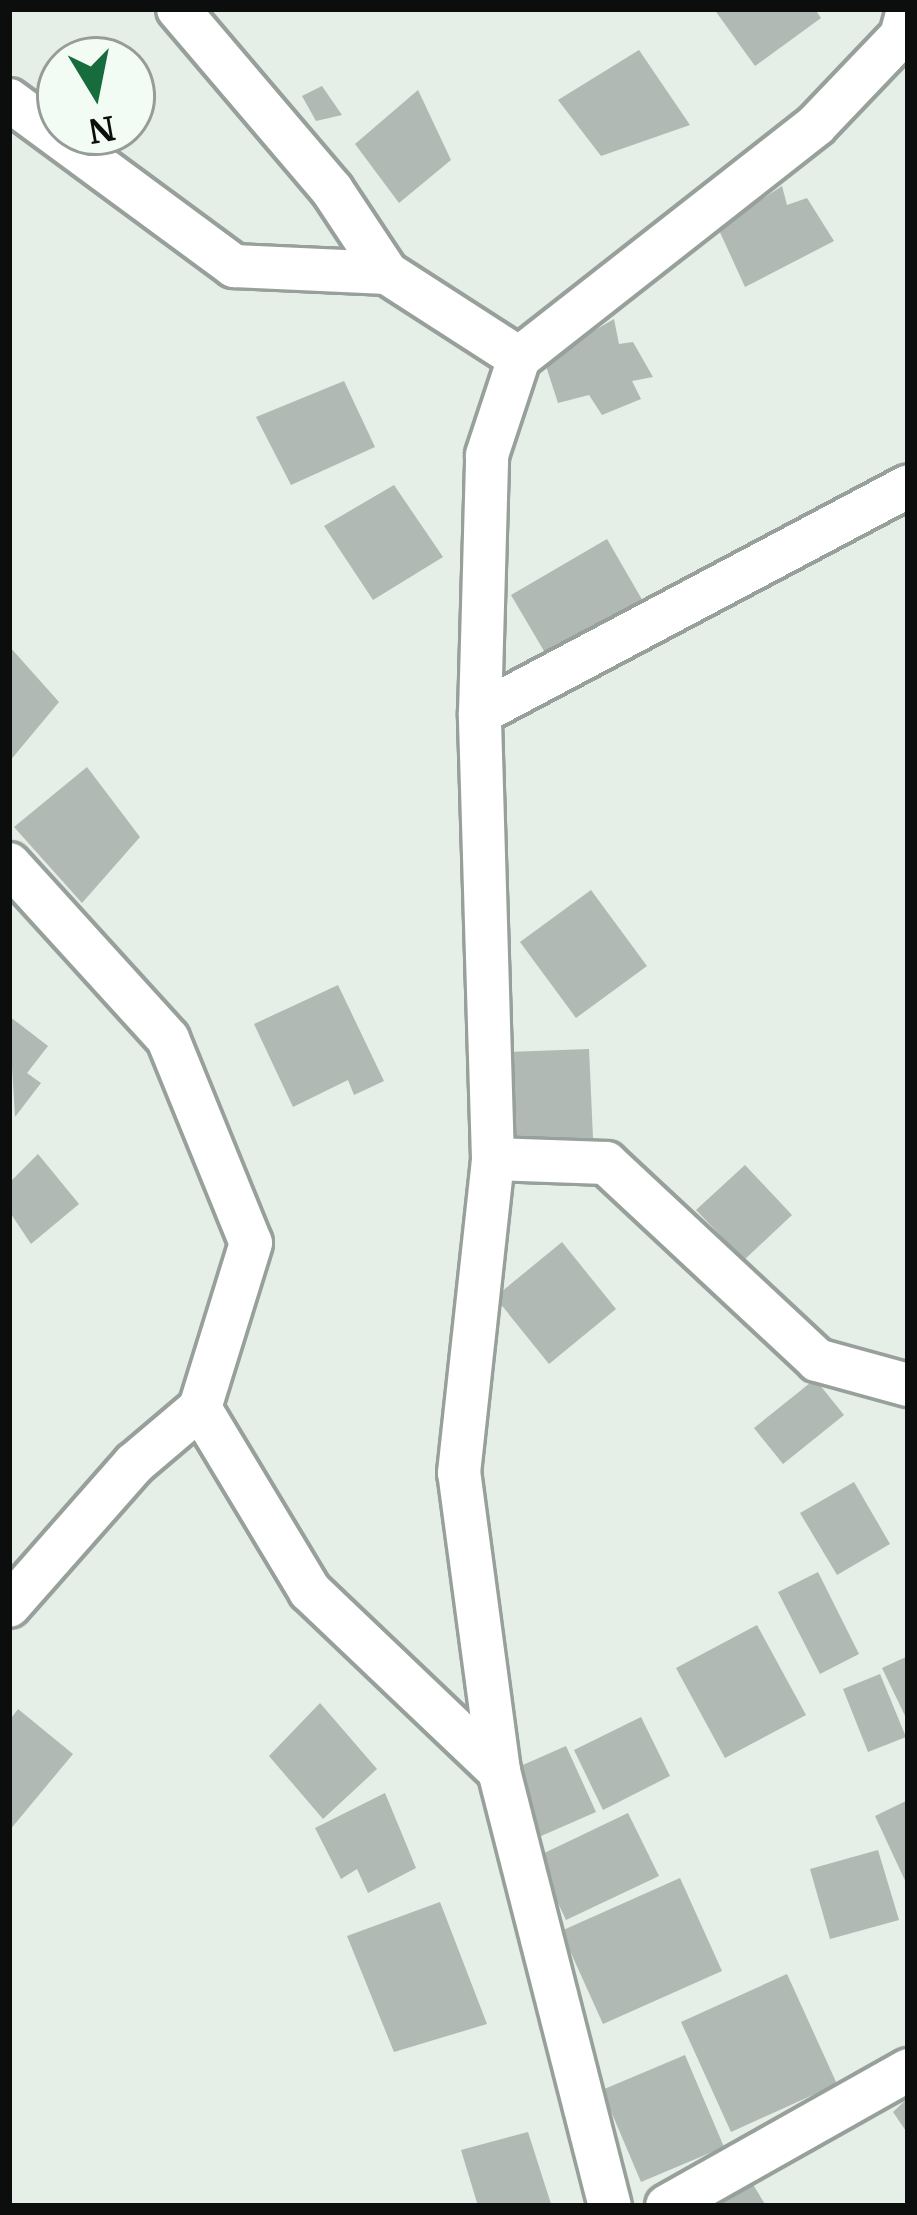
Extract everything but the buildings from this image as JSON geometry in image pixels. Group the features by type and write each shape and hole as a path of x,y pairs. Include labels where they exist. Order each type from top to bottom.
{"street":[{"path":"178,9 332,190 386,273 519,358"},
{"path":"610,2206 499,1771 459,1473 493,1159 480,713 487,455 519,358 816,125 901,36 908,9"},
{"path":"9,100 234,266 386,273"},
{"path":"480,713 908,486"},
{"path":"9,863 168,1039 251,1243 200,1408 9,1606"},
{"path":"493,1159 606,1163 817,1360 908,1385"},
{"path":"200,1408 310,1591 499,1771"},
{"path":"668,2206 908,2070"}]}
